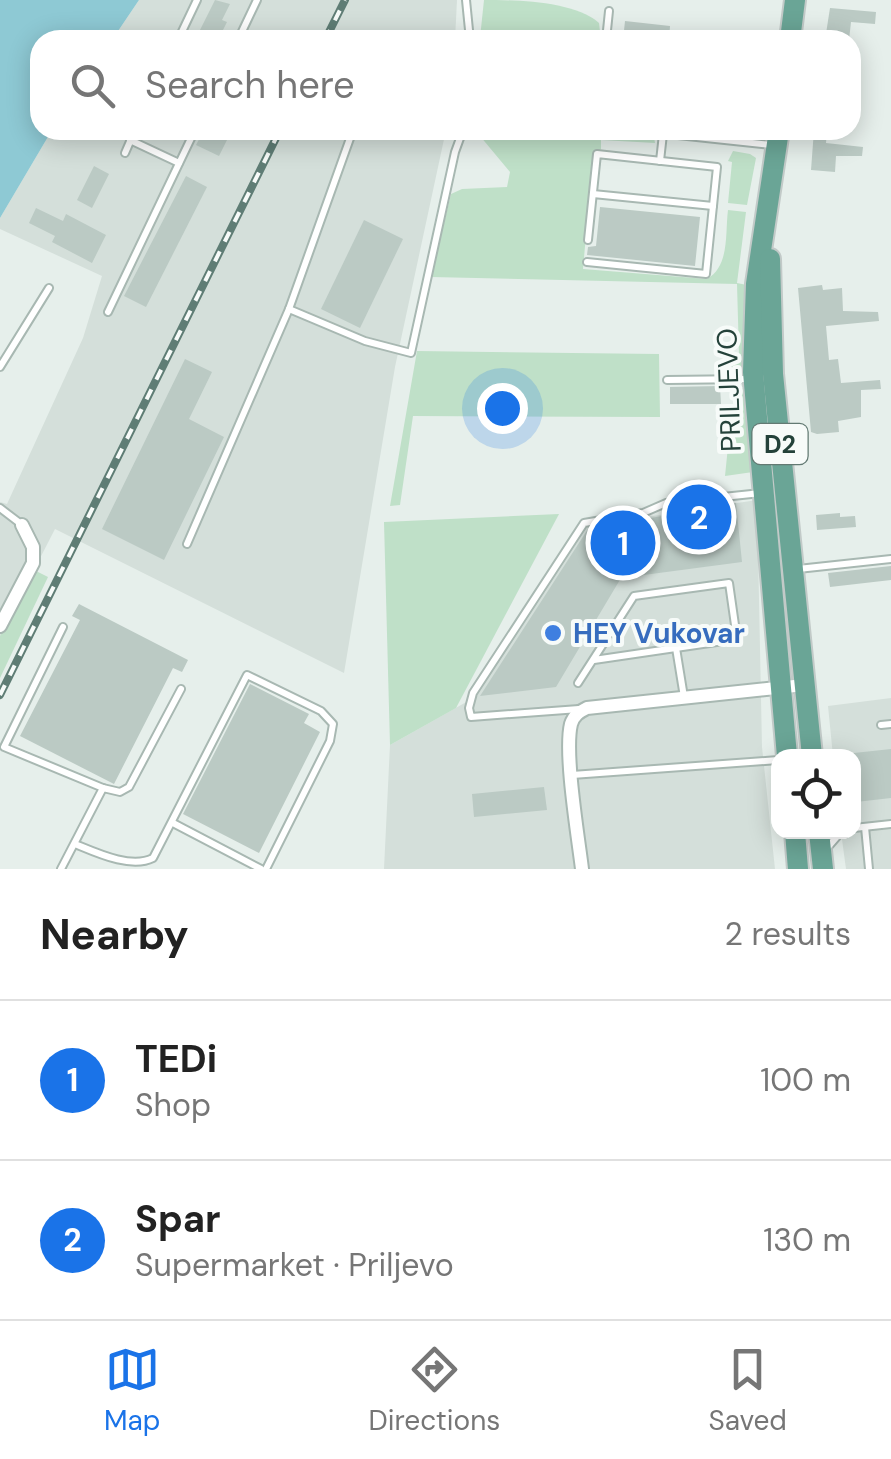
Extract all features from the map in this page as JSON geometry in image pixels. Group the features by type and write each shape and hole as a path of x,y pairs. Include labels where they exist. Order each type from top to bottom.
{"main road":[{"path":"791,30 795,0"},
{"name":"PRILJEVO","path":"778,140 756,284 754,379 786,749"},
{"name":"PRILJEVO","path":"770,202 773,374 811,749"},
{"path":"795,839 798,869"},
{"path":"820,839 823,866"}],"street":[{"path":"0,626 32,564 33,547 22,525"},
{"path":"582,869 570,727 576,714 587,708 804,686"}],"lane":[{"path":"183,30 198,0"},
{"path":"243,30 257,0"},
{"path":"466,0 469,30"},
{"path":"607,30 609,11"},
{"path":"124,153 130,140 179,163"},
{"path":"108,312 190,140"},
{"path":"187,544 289,309 348,140"},
{"path":"289,309 365,341 410,353 459,140"},
{"path":"660,161 662,140"},
{"path":"586,262 706,274 717,167 597,154 588,240"},
{"path":"593,194 713,206"},
{"path":"0,367 50,288"},
{"path":"666,380 754,379"},
{"path":"587,708 471,718 473,693 584,523 643,513 666,503 762,493"},
{"path":"0,508 22,525"},
{"path":"792,570 891,559"},
{"path":"578,683 634,596 729,583 737,640 594,660"},
{"path":"63,628 4,747 120,792 128,787 181,689"},
{"path":"676,648 684,698"},
{"path":"75,844 122,865 135,867 153,858 247,674 328,716 333,724 332,733 264,869 173,823"},
{"path":"881,725 891,724"},
{"path":"572,776 771,761"},
{"path":"61,869 103,788"},
{"path":"861,827 891,824"},
{"path":"864,827 869,869"},
{"path":"823,866 833,839"}],"shaded area":[{"path":"139,0 457,0 456,30 119,30"},
{"path":"46,140 444,140 395,367 344,673 55,529 0,636 0,502 7,504 83,338 102,276 0,229 0,218"},
{"path":"757,500 762,747 775,869 384,869 390,745 477,696 588,526"},
{"path":"891,698 891,869 846,869 842,839 861,839 861,749 832,749 828,706"}],"green space":[{"path":"484,0 512,0 575,10 599,23 600,30 481,30"},
{"path":"483,140 601,140 601,149 593,156 583,269 707,279 723,258 728,210 746,212 737,283 747,285 745,373 732,375 731,355 739,355 737,284 431,277 451,194 462,189 507,187 510,172"},
{"path":"601,140 654,140 655,143"},
{"path":"733,151 756,158 747,205 728,203 732,162 728,161"},
{"path":"417,351 659,354 660,417 413,416 400,505 390,506"},
{"path":"733,388 747,388 753,472 725,476 734,414"},
{"path":"559,514 456,708 390,745 384,522"},
{"path":"34,570 48,577 0,678 0,636"}],"water":[{"path":"0,0 139,0 119,30 30,30 30,140 46,140 0,218"}],"building":[{"path":"215,0 230,4 222,20 227,22 223,30 200,30"},
{"path":"830,8 876,12 875,24 851,22 850,30 827,30"},
{"path":"625,21 670,26 670,30 624,30"},
{"path":"199,140 227,140 219,156 196,145"},
{"path":"813,140 863,147 862,156 836,156 835,172 811,170"},
{"path":"94,166 109,174 92,208 77,200"},
{"path":"186,176 207,187 146,307 124,296"},
{"path":"600,207 700,217 695,266 587,255 588,247 596,246"},
{"path":"36,208 63,221 66,214 106,235 92,263 52,242 55,236 29,223"},
{"path":"364,220 403,239 360,328 321,309"},
{"path":"822,285 823,290 842,288 843,311 878,312 879,321 826,326 829,360 838,359 841,383 880,380 881,389 861,390 861,417 838,421 839,432 817,434 811,432 798,288"},
{"path":"185,359 212,372 189,419 224,437 164,560 102,529"},
{"path":"720,386 721,404 670,404 670,387"},
{"name":"HEY Vukovar","path":"736,503 742,562 621,578 556,687 480,696 588,529"},
{"path":"840,513 840,517 855,516 856,527 817,530 816,515"},
{"path":"891,566 891,580 830,587 828,573"},
{"path":"79,604 188,660 182,672 173,668 114,784 20,736 80,620 72,616"},
{"path":"250,684 309,714 304,723 320,732 259,853 183,814"},
{"path":"891,749 891,798 861,801 861,752"},
{"path":"544,787 547,810 474,817 472,794"}],"railway":[{"path":"330,30 345,0"},
{"path":"0,695 275,140"}],"place":[{"name":"Spar","path":"699,517"},
{"name":"TEDi","path":"623,543"},
{"name":"HEY Vukovar","path":"553,633"}]}
